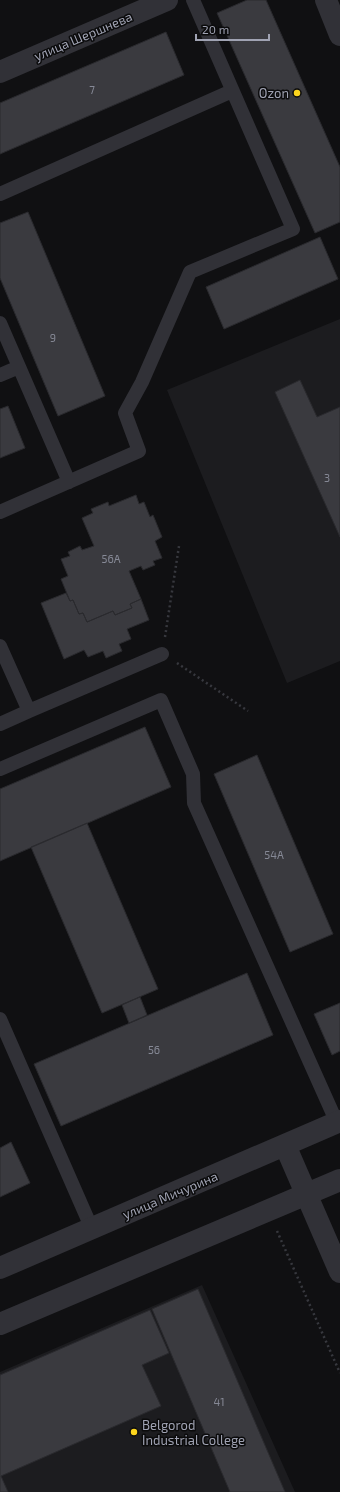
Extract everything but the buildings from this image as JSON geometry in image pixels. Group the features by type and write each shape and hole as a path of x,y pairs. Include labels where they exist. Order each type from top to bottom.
{"street":[{"name":"улица Шершнева","path":"0,72 167,0"},
{"path":"326,0 340,35"},
{"name":"улица Мичурина","path":"0,1268 339,1122"},
{"path":"285,1145 305,1195 340,1272"},
{"path":"0,1324 340,1180"}],"lane":[{"path":"0,512 139,451 125,413 142,382 190,272 293,229 192,0"},
{"path":"0,194 232,91"},
{"path":"0,323 69,482"},
{"path":"0,374 19,367"},
{"path":"0,646 29,711"},
{"path":"0,724 162,654"},
{"path":"0,770 161,700 193,774 194,803 339,1122"},
{"path":"0,1019 92,1228"}],"path":[{"path":"179,546 162,654 248,711"},
{"path":"268,1211 340,1373"}],"shaded area":[{"path":"340,319 340,661 287,683 167,390"},
{"name":"Belgorod Industrial College","path":"202,1285 295,1492 0,1492 0,1372"}],"place":[{"name":"Ozon","path":"297,93"},
{"name":"Belgorod Industrial College","path":"134,1432"}]}
